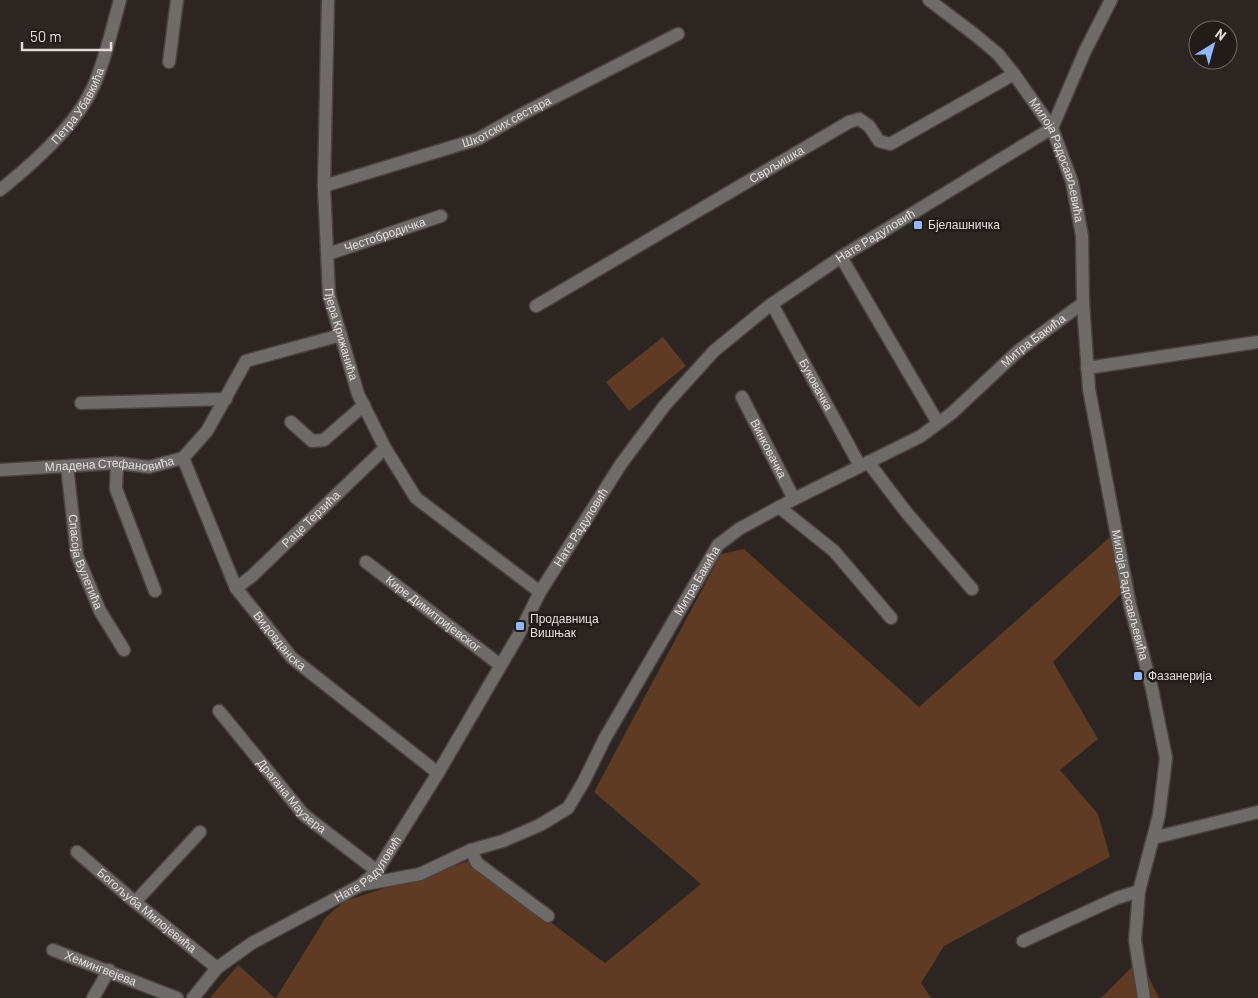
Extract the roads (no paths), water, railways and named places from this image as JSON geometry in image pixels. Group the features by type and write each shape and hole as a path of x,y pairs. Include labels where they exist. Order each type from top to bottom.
{"street":[{"name":"Петра Убавкића","path":"0,190 33,164 79,111 94,85 120,0"},
{"path":"169,62 178,0"},
{"name":"Пјера Крижанића","path":"328,0 324,186 329,295 364,405 385,448 416,498 540,592"},
{"name":"Милоја Радосављевића","path":"928,0 998,54 1014,74 1052,128 1072,182 1082,236 1083,303 1089,389 1130,605 1152,688 1166,758 1159,815 1139,891 1135,940 1144,998"},
{"path":"1052,128 1085,50 1111,0"},
{"name":"Шкотских сестара","path":"324,186 478,140 524,113 678,34"},
{"name":"Сврљишка","path":"536,306 849,122 859,119 869,126 879,141 890,144 1014,74"},
{"name":"Нате Радуловић","path":"193,998 217,968 252,943 361,885 377,871 438,773 518,636 540,592 621,464 665,405 714,351 772,304 841,257 1052,128"},
{"name":"Честобродичка","path":"328,254 441,216"},
{"path":"841,257 938,423"},
{"name":"Митра Бакића","path":"361,885 420,874 471,850 540,825 568,808 610,730 718,545 739,529 779,507 921,436 1018,351 1083,303"},
{"name":"Буковачка","path":"772,304 864,464 972,589"},
{"name":"Младена Стефановића","path":"0,470 117,463 149,467 183,458 206,431 246,360 341,335"},
{"path":"1087,368 1258,342"},
{"name":"Винковачка","path":"742,397 794,499"},
{"path":"81,403 226,398"},
{"path":"291,422 312,441 324,440 364,405"},
{"name":"Раце Терзића","path":"236,588 252,576 385,448"},
{"name":"Видовданска","path":"183,458 236,588 292,658 438,773"},
{"path":"117,463 116,489 155,592"},
{"name":"Спасоја Вулетића","path":"67,466 77,556 100,611 124,650"},
{"path":"779,507 834,551 891,618"},
{"name":"Кире Димитријевског","path":"366,562 500,665"},
{"name":"Драгана Маузера","path":"219,710 304,815 377,871"},
{"path":"1153,838 1258,812"},
{"path":"134,902 200,832"},
{"path":"471,850 477,863 548,916"},
{"name":"Богољуба Милојевића","path":"77,852 134,902 217,968"},
{"path":"1023,942 1117,898 1139,891"},
{"name":"Хемингвејева","path":"53,950 109,970 177,998"},
{"path":"93,998 109,970"}],"place":[{"name":"Бјелашничка","path":"918,225"},
{"name":"Продавница Вишњак","path":"520,626"},
{"name":"Фазанерија","path":"1138,676"}]}
